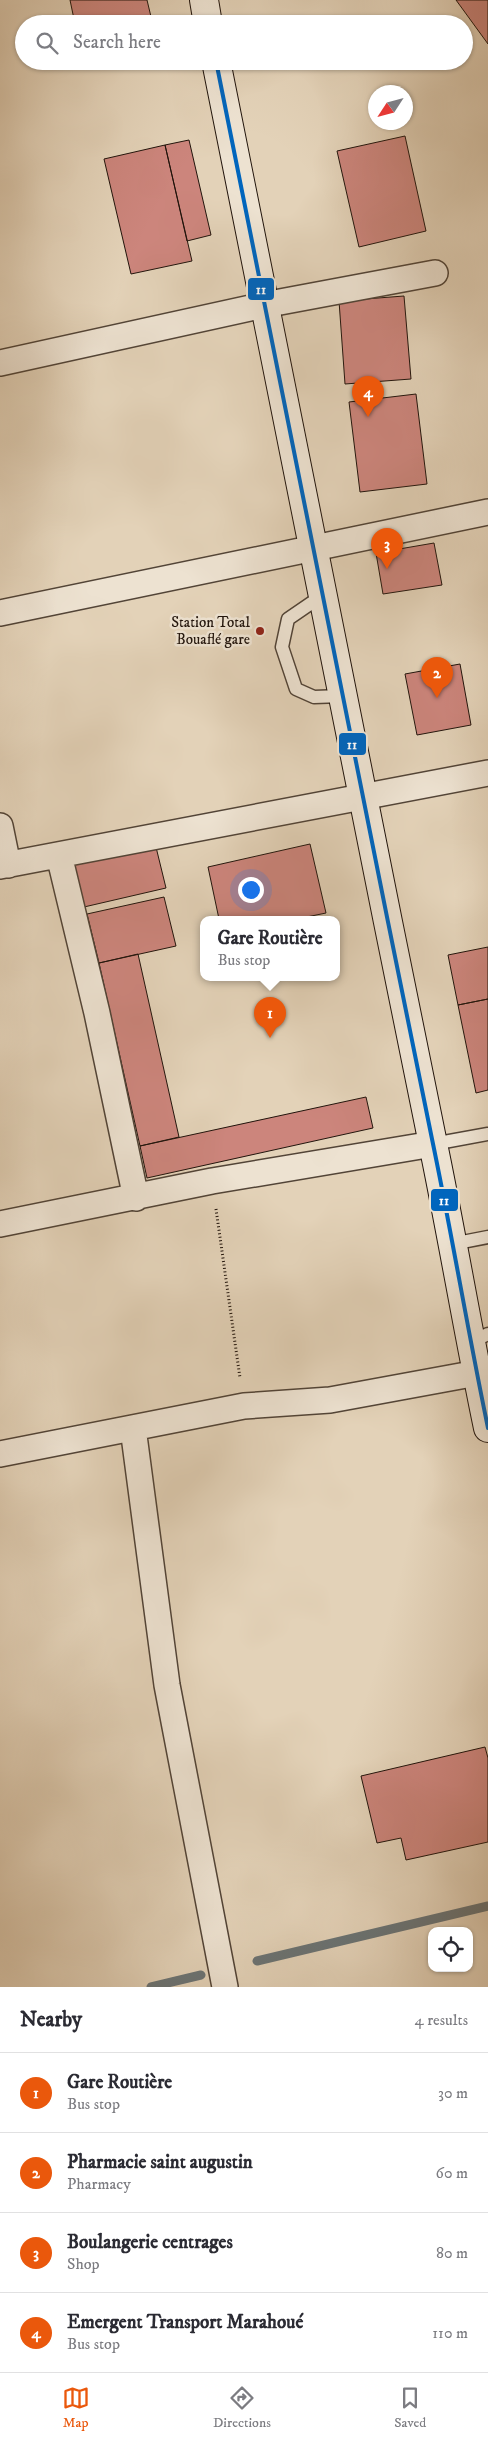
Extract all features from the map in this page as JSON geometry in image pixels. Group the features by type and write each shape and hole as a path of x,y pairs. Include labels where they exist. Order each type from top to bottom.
{"main road":[{"path":"204,0 206,15"},
{"path":"218,70 452,1244 479,1338 477,1373 488,1428"}],"street":[{"path":"0,363 264,305 435,273"},
{"path":"0,614 488,512"},
{"path":"0,826 4,865 60,856 362,796 488,774"},
{"path":"60,856 97,1013 136,1198"},
{"path":"0,1224 136,1198 212,1181 433,1144"},
{"path":"0,1454 244,1406 330,1400 477,1373"},
{"path":"133,1428 167,1685 225,1987"}],"lane":[{"path":"323,595 288,619 282,647 296,689 314,697 342,696"},
{"path":"433,1144 488,1134"},
{"path":"452,1244 488,1237"}],"path":[{"path":"212,1181 244,1406"}],"building":[{"path":"70,0 147,0 151,15 73,15"},
{"path":"456,0 488,0 488,44 473,23 473,15 467,15"},
{"path":"405,136 426,231 359,247 337,151"},
{"path":"189,140 211,235 187,241 165,145"},
{"path":"165,145 192,261 131,274 104,159"},
{"path":"404,296 411,379 345,384 339,301"},
{"path":"416,394 427,484 360,492 349,402"},
{"path":"434,543 442,585 383,594 376,553"},
{"path":"460,664 471,725 417,735 405,674"},
{"path":"155,843 166,888 84,907 73,862"},
{"path":"310,844 326,913 312,916 218,916 208,867"},
{"path":"164,897 176,946 99,963 87,914"},
{"path":"488,947 488,999 458,1005 448,955"},
{"path":"138,954 179,1137 140,1146 99,963"},
{"path":"488,999 488,1090 476,1093 458,1005"},
{"path":"366,1097 373,1128 147,1178 140,1146"},
{"path":"485,1747 488,1758 488,1842 406,1860 401,1838 377,1843 361,1776"}],"waterway":[{"path":"257,1961 488,1906"},
{"path":"151,1987 201,1975"}],"transit line":[{"name":"11","path":"218,70 488,1428"}],"place":[{"name":"Emergent Transport Marahoué","path":"368,417"},
{"name":"Boulangerie centrages","path":"387,569"},
{"name":"Station Total Bouaflé gare","path":"260,631"},
{"name":"Pharmacie saint augustin","path":"437,698"},
{"name":"Gare Routière","path":"270,1038"}]}
